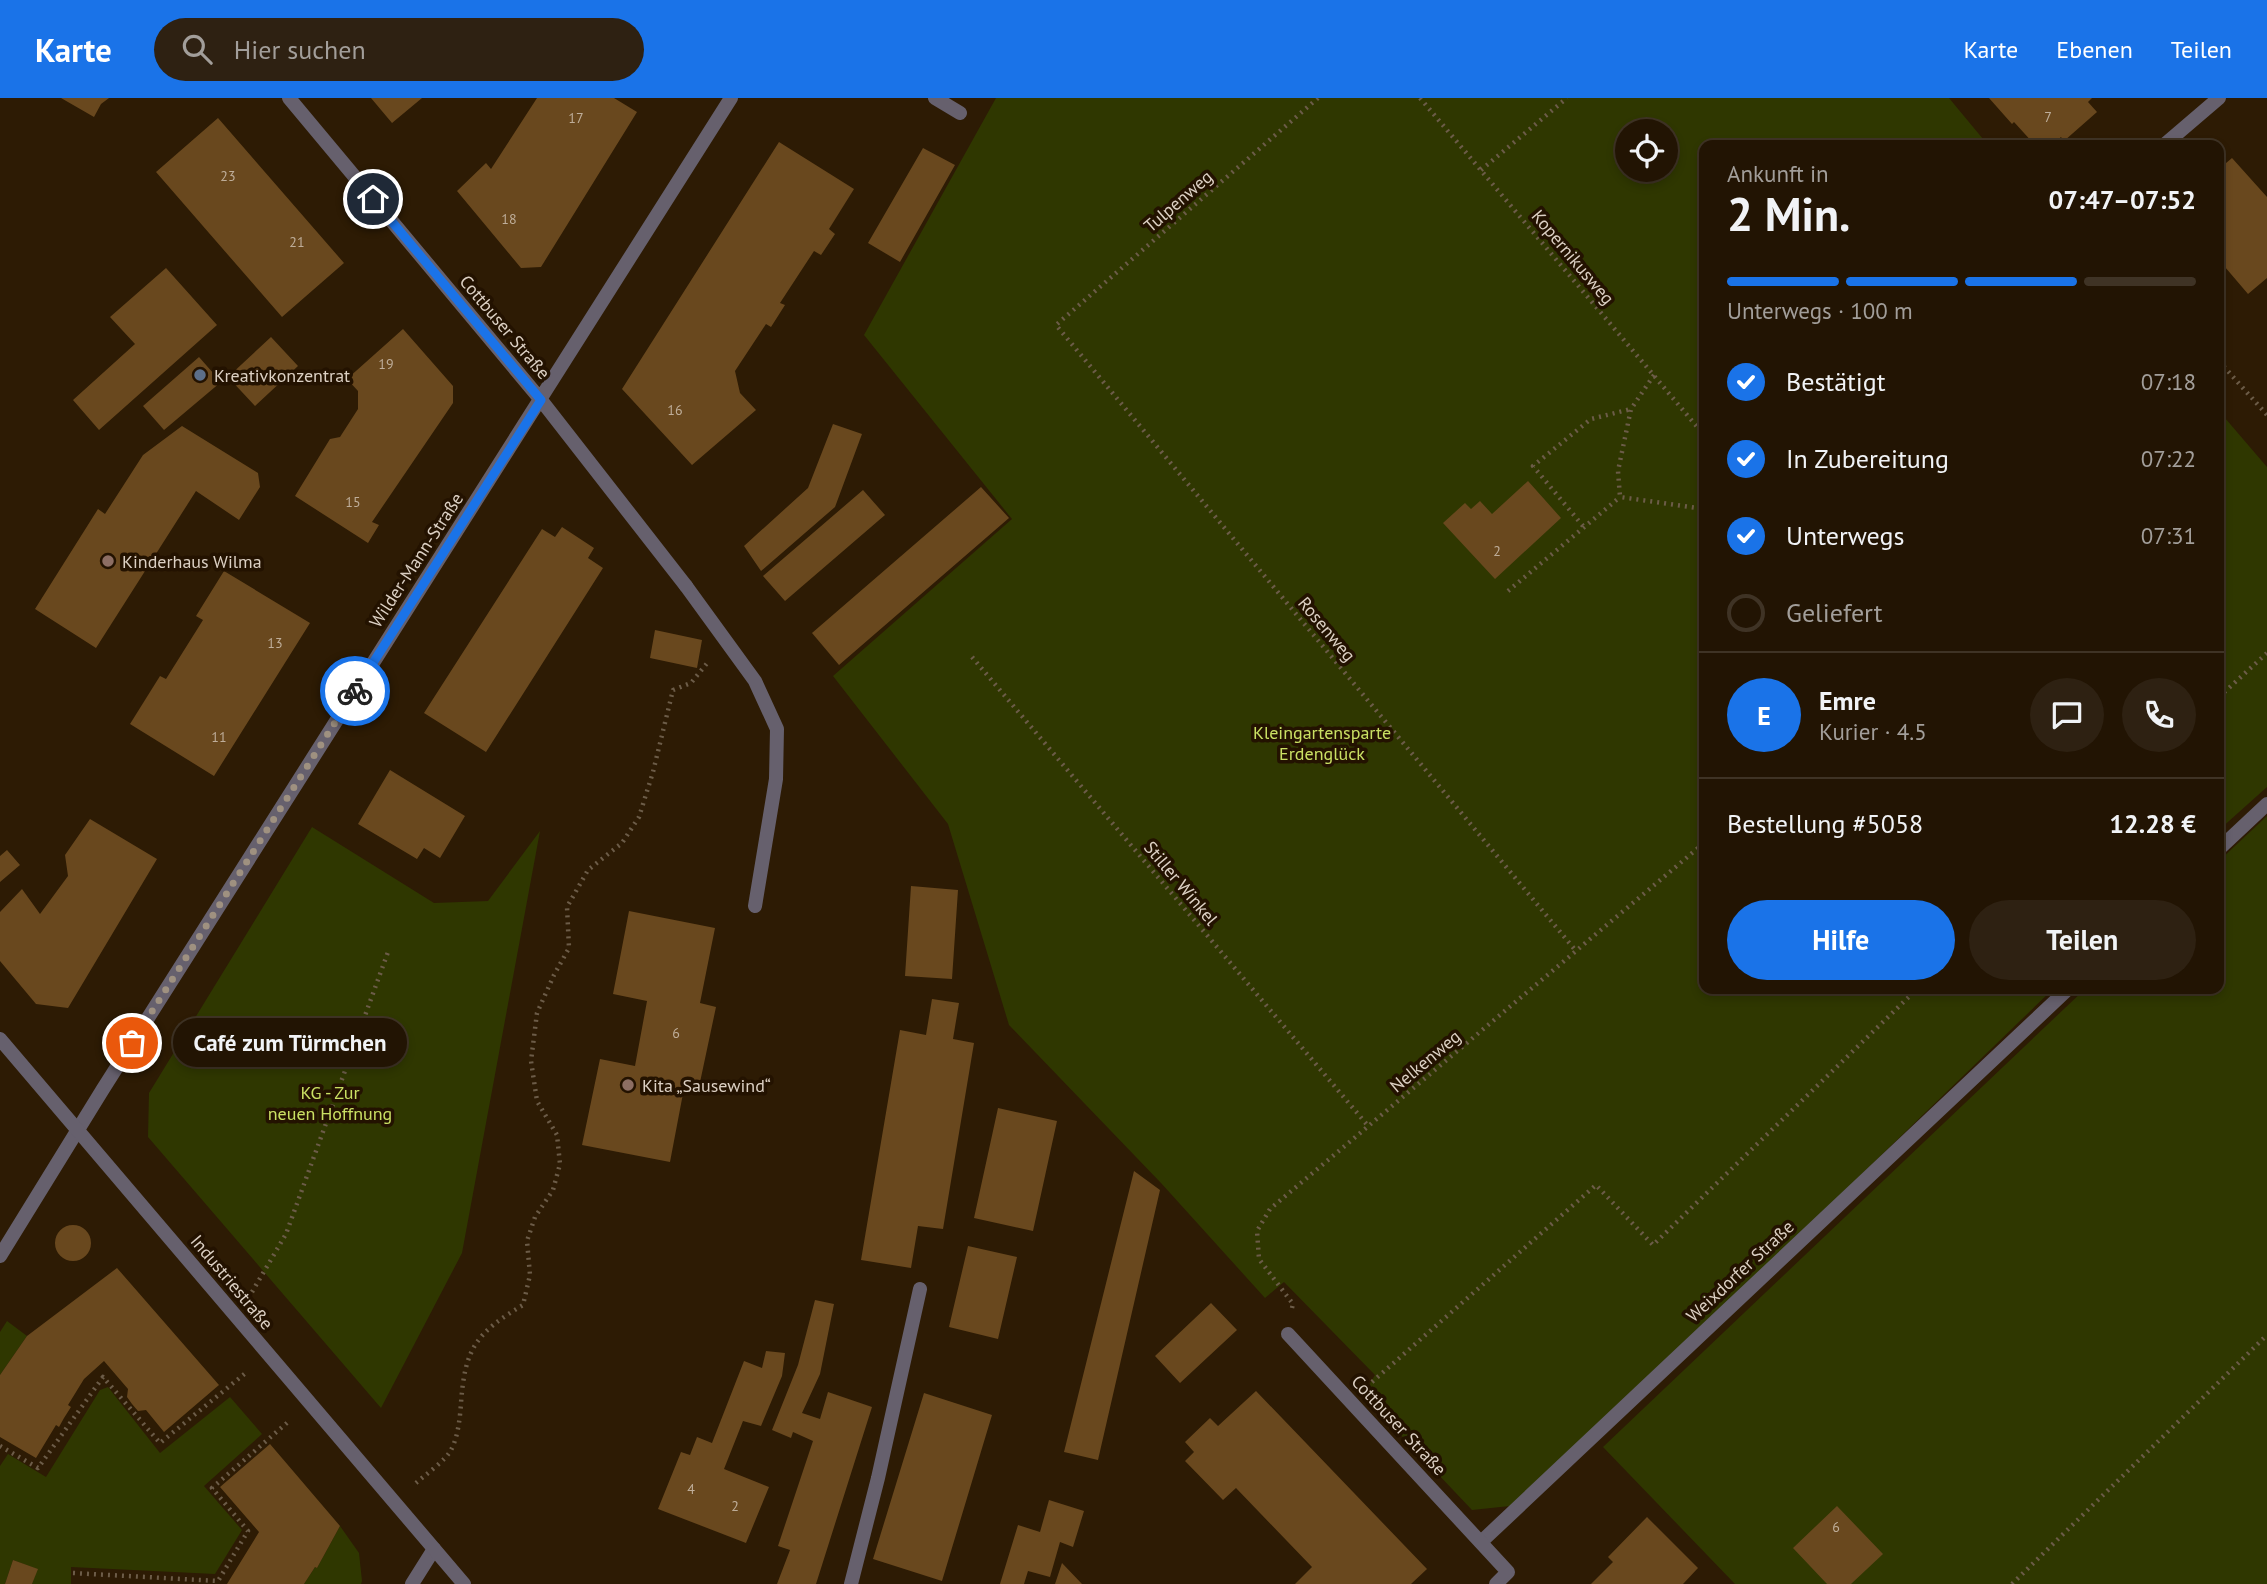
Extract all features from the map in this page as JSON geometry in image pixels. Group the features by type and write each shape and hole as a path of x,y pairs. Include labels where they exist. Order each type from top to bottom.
{"street":[{"name":"Cottbuser Straße","path":"289,98 541,400 686,586 755,681 777,729 776,779 755,906"},
{"name":"Wilder-Mann-Straße","path":"0,1256 731,98"},
{"path":"935,98 960,113"},
{"path":"2170,140 2219,98"},
{"path":"2224,844 2267,804"},
{"name":"Weixdorfer Straße","path":"1481,1542 2063,994"},
{"name":"Industriestraße","path":"0,1039 464,1584"},
{"path":"851,1584 878,1478 920,1289"},
{"name":"Cottbuser Straße","path":"1288,1334 1481,1542"},
{"path":"1481,1542 1508,1572 1496,1584"},
{"path":"412,1584 434,1549"}],"path":[{"name":"Tulpenweg","path":"1056,325 1318,98"},
{"name":"Kopernikusweg","path":"1420,98 1699,429"},
{"path":"1481,170 1567,98"},
{"name":"Rosenweg","path":"1056,325 1576,951"},
{"path":"2224,367 2267,415"},
{"path":"1620,497 1618,471 1631,410 1654,375"},
{"path":"1584,526 1533,466 1591,419 1631,410"},
{"path":"1508,592 1620,497 1699,508"},
{"path":"394,1502 451,1452 460,1418 463,1377 475,1343 499,1319 523,1305 530,1275 527,1241 535,1217 553,1190 560,1164 557,1135 537,1101 531,1060 537,1013 569,948 567,907 588,870 622,843 639,817 673,690 691,683 708,664 717,628"},
{"path":"2224,692 2267,653"},
{"name":"Stiller Winkel","path":"972,657 1369,1127"},
{"name":"Nelkenweg","path":"1288,1334 1293,1304 1259,1259 1257,1231 1270,1209 1699,847"},
{"path":"238,1319 286,1234 388,952"},
{"path":"1350,1401 1596,1185 1653,1245 1912,994"},
{"path":"2012,1584 2267,1335"},
{"path":"0,1446 38,1468 103,1377 160,1443 268,1354"},
{"path":"73,1573 218,1581 248,1531 212,1488 310,1403"}],"green space":[{"name":"Kleingartensparte Erdenglück","path":"996,98 1949,98 1984,140 1699,140 1699,994 2048,994 1837,1198 1510,1506 1472,1510 1363,1395 1375,1375 1284,1282 1265,1298 1161,1183 1009,1025 948,824 833,676 1012,519 864,335"},
{"path":"2224,417 2267,467 2267,787 2224,826"},
{"path":"2267,816 2267,1584 1735,1584 1603,1447 2080,994 2224,994 2224,856"},
{"name":"KG - Zur neuen Hoffnung","path":"312,827 434,903 488,901 540,831 462,1253 381,1408 148,1137 149,1093"},
{"path":"7,1321 27,1336 0,1375 0,1332"},
{"path":"108,1387 160,1453 230,1397 262,1434 204,1486 242,1530 215,1574 71,1567 71,1584 32,1584 37,1569 13,1560 5,1584 0,1584 0,1466 8,1454 46,1477 100,1390"},
{"path":"340,1526 359,1553 361,1584 304,1584 315,1567 317,1568"}],"building":[{"path":"61,98 109,98 101,104 94,117"},
{"path":"371,98 422,98 392,123"},
{"path":"537,98 614,98 637,112 541,267 521,268 457,191 486,163 491,169"},
{"path":"1989,98 2092,98 2088,102 2097,112 2065,140 2061,137 2057,140 2030,140 2014,122 2012,124"},
{"path":"218,118 344,263 282,317 156,172"},
{"path":"779,142 854,189 829,229 835,234 821,255 814,251 780,303 785,305 771,327 766,324 735,371 740,393 756,410 692,465 622,389"},
{"path":"923,148 955,165 900,262 868,243"},
{"path":"2232,158 2267,197 2267,278 2248,294 2224,266 2224,165"},
{"path":"166,268 217,325 99,430 73,400 135,344 110,317"},
{"path":"403,329 453,386 453,403 372,522 379,525 368,543 295,496 330,439 340,437 358,409 358,391 347,379"},
{"path":"271,337 298,366 255,406 228,377"},
{"path":"199,357 221,382 164,430 143,406"},
{"path":"833,424 862,434 835,507 761,571 744,546 808,488"},
{"name":"Kinderhaus Wilma","path":"182,426 258,473 260,487 239,520 196,491 96,648 35,609 98,509 105,514 143,455"},
{"path":"1528,481 1561,518 1495,579 1443,523 1465,503 1471,509 1480,501 1492,514"},
{"path":"981,487 1009,518 839,665 812,633"},
{"path":"863,490 885,515 785,601 763,576"},
{"path":"562,527 594,548 588,558 603,568 486,752 424,713 542,529 555,537"},
{"path":"224,571 310,623 214,776 130,724 160,676 166,679 203,620 196,616"},
{"path":"655,630 702,640 697,668 650,658"},
{"path":"390,770 465,816 440,858 424,848 417,859 358,824"},
{"path":"90,819 157,859 68,1008 36,1004 0,961 0,912 22,889 40,914 68,876 65,855"},
{"path":"7,850 20,865 0,882 0,856"},
{"path":"911,886 958,890 952,979 905,976"},
{"path":"629,911 715,928 700,1003 716,1007 699,1087 685,1083 670,1162 582,1145 600,1059 635,1066 647,1001 613,994"},
{"path":"932,999 959,1003 953,1039 974,1043 943,1229 918,1226 911,1268 861,1260 900,1030 926,1035"},
{"path":"998,1108 1057,1121 1033,1231 974,1218"},
{"path":"1134,1171 1160,1190 1098,1460 1064,1452"},
{"path":"73,1225 86,1230 91,1243 86,1256 73,1261 60,1256 55,1243 60,1230"},
{"path":"968,1246 1017,1257 998,1339 949,1327"},
{"path":"117,1268 219,1385 164,1432 146,1410 138,1411 132,1404 127,1397 128,1389 104,1361 84,1379 68,1405 71,1407 59,1427 56,1425 36,1458 0,1437 0,1375 27,1336"},
{"path":"815,1300 834,1304 820,1374 802,1413 820,1419 828,1392 872,1407 816,1584 777,1584 790,1550 778,1546 813,1441 793,1432 791,1438 772,1430 798,1365"},
{"path":"1211,1303 1237,1330 1180,1383 1155,1356"},
{"path":"766,1351 785,1353 782,1376 761,1426 743,1421 724,1469 769,1487 746,1543 658,1509 681,1452 690,1455 697,1437 712,1443 744,1361 762,1368"},
{"path":"1256,1391 1427,1569 1411,1584 1295,1584 1312,1567 1236,1488 1223,1500 1185,1461 1194,1452 1185,1442 1210,1418 1218,1426"},
{"path":"924,1393 992,1415 942,1581 873,1559"},
{"path":"270,1444 340,1526 317,1568 315,1567 304,1584 227,1584 259,1532 220,1487"},
{"path":"1049,1500 1084,1511 1073,1547 1060,1542 1050,1577 1028,1571 1024,1584 1000,1584 1018,1525 1040,1532"},
{"path":"1837,1506 1883,1554 1851,1584 1827,1584 1793,1548"},
{"path":"1647,1517 1698,1568 1683,1584 1591,1584 1613,1562 1608,1557"},
{"path":"13,1560 38,1569 32,1584 5,1584"},
{"path":"1062,1563 1082,1584 1055,1584"}],"way so far":[{"path":"132,1043 355,691"}],"place":[{"name":"Kreativkonzentrat","path":"200,375"},
{"name":"Kinderhaus Wilma","path":"108,561"},
{"name":"Café zum Türmchen","path":"132,1043"},
{"name":"Kita „Sausewind“","path":"628,1085"}],"route":[{"path":"355,691 541,400 373,199"}]}
